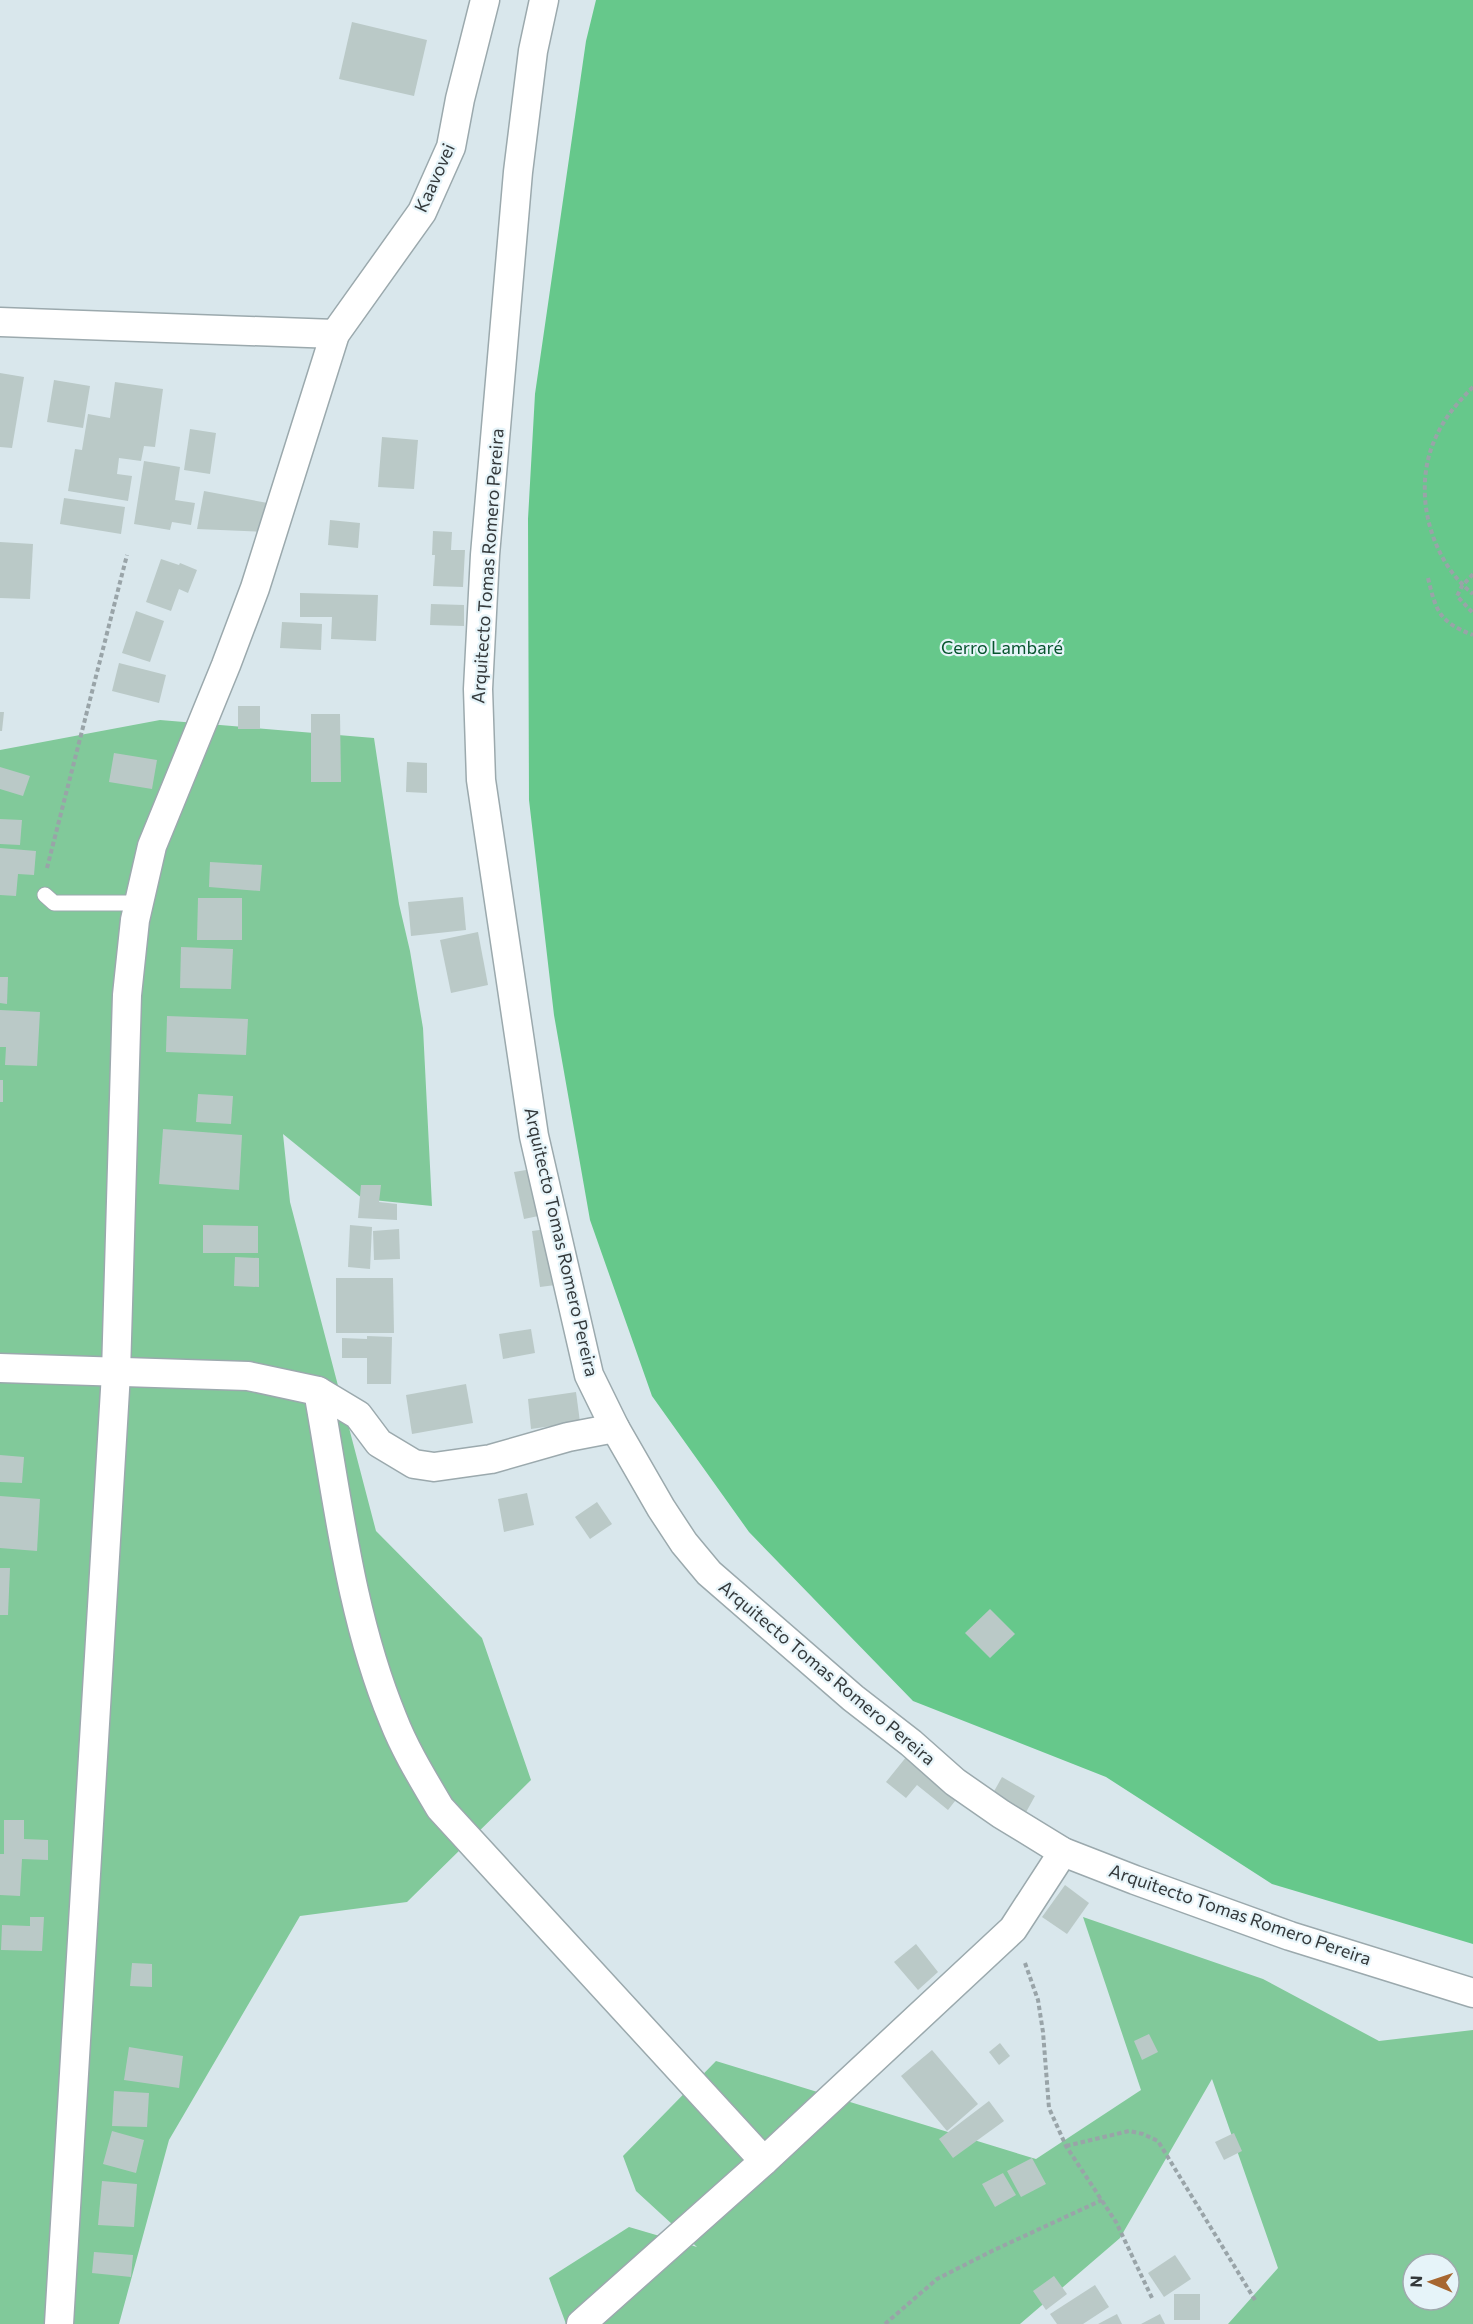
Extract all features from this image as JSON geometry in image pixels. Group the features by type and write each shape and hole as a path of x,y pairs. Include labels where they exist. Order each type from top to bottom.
{"street":[{"name":"Kaavovei","path":"59,2324 116,1373 127,995 135,920 152,846 255,588 335,334 422,212 451,147 460,99 485,0"},
{"name":"Arquitecto Tomas Romero Pereira","path":"544,0 534,51 518,172 485,555 478,689 481,780 534,1136 589,1375 615,1428 661,1508 684,1543 709,1574 805,1659 911,1743 955,1782 1001,1814 1063,1852 1290,1936 1473,1994"},
{"path":"0,322 335,334"},
{"path":"0,1368 248,1376 318,1391 358,1415 379,1443 414,1464 434,1467 490,1460 568,1437 615,1428"},
{"path":"318,1391 342,1536 369,1653 392,1719 410,1758 440,1808 764,2161"},
{"path":"581,2324 764,2161 1013,1929 1063,1852"}],"lane":[{"path":"45,895 54,903 140,903"}],"path":[{"path":"1473,387 1452,408 1434,440 1425,476 1426,513 1437,548 1462,585 1473,594"},
{"path":"45,895 43,884 127,555"},
{"path":"1473,574 1462,585 1457,596 1473,613"},
{"path":"1428,578 1435,607 1453,628 1473,635"},
{"path":"1013,1929 1038,2000 1049,2108 1066,2146 1116,2222 1152,2298"},
{"path":"1066,2146 1129,2131 1158,2141 1255,2300"},
{"path":"885,2324 937,2279 1102,2200"}],"green space":[{"name":"Cerro Lambaré","path":"596,0 1473,0 1473,1944 1272,1884 1106,1777 913,1701 749,1532 652,1396 590,1220 554,1015 529,800 528,519 535,394 586,41"},
{"path":"160,720 374,738 399,904 410,951 423,1028 432,1206 363,1199 283,1134 290,1202 376,1531 482,1638 531,1780 407,1902 300,1916 169,2140 119,2324 0,2324 0,750"},
{"path":"1083,1917 1263,1979 1379,2041 1473,2030 1473,2324 1228,2324 1278,2268 1212,2079 1120,2238 1020,2324 566,2324 549,2278 629,2227 697,2247 636,2191 623,2156 716,2061 1036,2159 1141,2090"}],"building":[{"path":"352,22 427,40 414,96 339,79"},
{"path":"0,373 24,377 12,448 0,447"},
{"path":"54,380 90,386 83,428 47,422"},
{"path":"115,382 163,389 155,447 144,446 141,461 119,458 117,474 132,476 128,501 68,491 75,449 82,450 88,414 110,418"},
{"path":"190,429 216,433 210,474 184,470"},
{"path":"382,437 418,440 414,489 378,487"},
{"path":"144,461 180,467 175,500 195,503 191,525 172,522 170,530 134,524"},
{"path":"204,491 273,504 266,532 197,529"},
{"path":"64,498 125,507 121,534 60,524"},
{"path":"330,520 360,523 358,548 328,545"},
{"path":"433,531 452,532 451,550 465,550 463,587 433,586 435,555 432,555"},
{"path":"0,542 33,544 30,599 0,598"},
{"path":"161,559 197,570 188,593 179,589 171,611 146,602"},
{"path":"300,593 378,595 376,641 331,639 332,617 300,617"},
{"path":"431,604 464,605 464,626 430,625"},
{"path":"136,611 164,621 150,662 122,653"},
{"path":"282,622 322,624 321,650 280,648"},
{"path":"119,663 166,675 159,703 112,691"},
{"path":"238,706 260,706 260,729 238,729"},
{"path":"0,712 4,712 2,731 0,731"},
{"path":"311,714 340,714 341,782 311,782"},
{"path":"114,753 157,760 152,789 109,782"},
{"path":"407,762 427,763 427,793 406,792"},
{"path":"0,767 30,776 23,796 0,789"},
{"path":"0,819 22,820 20,845 0,844"},
{"path":"0,848 36,851 34,875 18,874 16,896 0,895"},
{"path":"210,862 262,865 260,891 209,887"},
{"path":"463,897 466,930 411,936 408,902"},
{"path":"198,898 242,898 242,940 197,940"},
{"path":"478,932 488,985 451,993 440,940"},
{"path":"181,947 233,949 231,989 180,988"},
{"path":"0,977 8,977 7,1004 0,1003"},
{"path":"0,1010 40,1012 37,1066 5,1065 6,1047 0,1047"},
{"path":"167,1016 248,1019 246,1055 166,1052"},
{"path":"0,1080 3,1080 3,1102 0,1102"},
{"path":"198,1094 233,1096 231,1124 196,1122"},
{"path":"163,1129 242,1135 239,1190 159,1184"},
{"path":"538,1168 548,1214 524,1219 514,1172"},
{"path":"361,1185 381,1185 379,1202 397,1204 397,1220 358,1218"},
{"path":"203,1225 258,1226 258,1253 203,1253"},
{"path":"350,1225 372,1227 370,1269 348,1267"},
{"path":"555,1228 563,1284 540,1287 532,1231"},
{"path":"399,1229 400,1259 374,1260 373,1231"},
{"path":"235,1257 259,1258 259,1287 234,1286"},
{"path":"336,1278 393,1278 394,1333 336,1333"},
{"path":"531,1329 535,1353 503,1359 499,1334"},
{"path":"367,1336 392,1337 391,1384 367,1384 367,1358 342,1358 342,1338 367,1339"},
{"path":"466,1384 473,1423 412,1434 406,1395"},
{"path":"576,1392 580,1422 531,1429 528,1399"},
{"path":"0,1455 24,1457 22,1483 0,1482"},
{"path":"527,1493 534,1525 504,1532 498,1499"},
{"path":"0,1496 40,1499 37,1551 0,1548"},
{"path":"597,1502 612,1524 590,1539 575,1517"},
{"path":"0,1568 10,1568 8,1615 0,1615"},
{"path":"990,1609 1015,1634 990,1658 965,1633"},
{"path":"907,1756 962,1792 948,1810 917,1785 906,1798 886,1782"},
{"path":"1002,1777 1035,1796 1025,1814 992,1795"},
{"path":"4,1820 24,1820 24,1839 48,1840 48,1860 22,1859 20,1896 0,1895 0,1854 4,1854"},
{"path":"1065,1885 1089,1903 1067,1934 1042,1917"},
{"path":"30,1917 44,1917 42,1951 1,1950 2,1925 30,1926"},
{"path":"916,1944 938,1972 918,1990 894,1962"},
{"path":"132,1963 152,1964 152,1987 130,1986"},
{"path":"1149,2034 1158,2052 1142,2060 1134,2041"},
{"path":"1000,2043 1010,2056 999,2065 989,2052"},
{"path":"129,2047 183,2056 179,2088 124,2080"},
{"path":"932,2050 978,2104 947,2131 901,2076"},
{"path":"114,2091 149,2093 147,2127 112,2126"},
{"path":"989,2101 1004,2121 953,2158 939,2139"},
{"path":"112,2131 144,2140 136,2173 103,2164"},
{"path":"1234,2133 1242,2151 1224,2160 1215,2142"},
{"path":"1032,2158 1046,2184 1021,2197 1007,2171"},
{"path":"1003,2173 1016,2195 995,2207 982,2184"},
{"path":"102,2181 137,2184 134,2227 98,2225"},
{"path":"94,2252 133,2255 131,2277 92,2273"},
{"path":"1175,2255 1191,2279 1164,2297 1148,2273"},
{"path":"1054,2276 1067,2294 1046,2310 1033,2291"},
{"path":"1095,2285 1109,2307 1083,2324 1057,2324 1050,2314"},
{"path":"1174,2294 1200,2294 1200,2320 1174,2320"},
{"path":"1117,2314 1122,2324 1098,2324"},
{"path":"1160,2314 1165,2324 1141,2324"}]}
